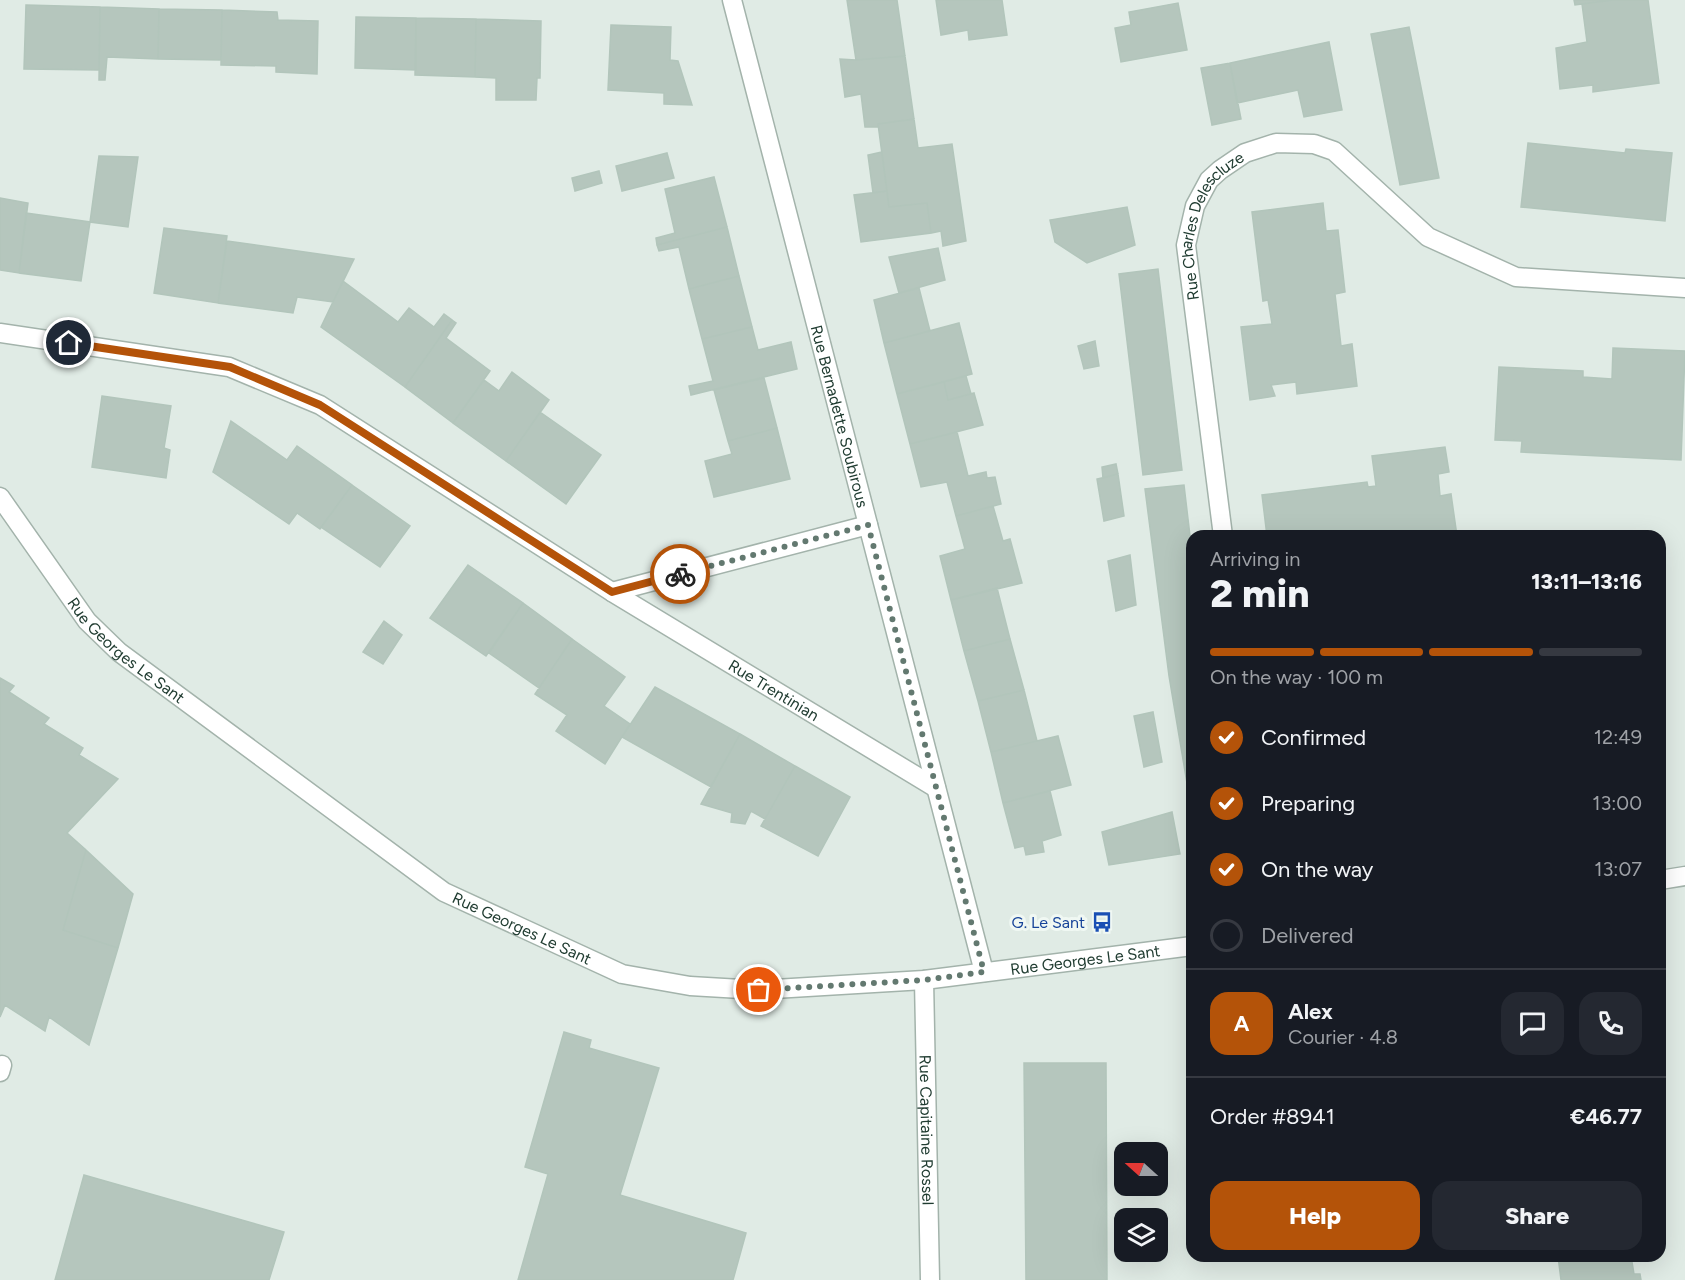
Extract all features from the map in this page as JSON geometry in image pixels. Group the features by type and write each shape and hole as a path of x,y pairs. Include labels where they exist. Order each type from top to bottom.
{"street":[{"name":"Rue Bernadette Soubirous","path":"732,0 984,972"},
{"name":"Rue Charles Delescluze","path":"1223,530 1186,245 1195,206 1209,180 1245,153 1276,143 1293,142 1314,144 1334,151 1428,237 1516,277 1685,288"},
{"name":"Rue Trentinian","path":"0,333 230,367 320,405 612,592 936,788"},
{"name":"Rue Georges Le Sant","path":"3,507 87,621 119,652 444,892 622,974 656,982 690,986 759,990 924,980 1186,947"},
{"path":"612,592 868,525"},
{"path":"1666,879 1685,876"},
{"name":"Rue Capitaine Rossel","path":"924,980 930,1280"}],"building":[{"path":"847,0 897,0 905,56 856,60"},
{"path":"936,0 1002,0 1007,35 969,40 968,30 941,35"},
{"path":"1574,0 1613,0 1575,5"},
{"path":"1613,0 1648,0 1659,83 1593,92 1593,85 1560,89 1556,48 1587,42 1582,4"},
{"path":"1178,3 1187,50 1121,62 1115,28 1131,25 1129,12"},
{"path":"26,5 100,7 99,70 24,69"},
{"path":"100,7 159,9 158,59 107,57 105,80 99,80"},
{"path":"159,9 222,10 221,60 158,59"},
{"path":"222,10 277,12 278,20 318,21 317,74 276,72 276,66 221,65"},
{"path":"356,17 416,18 416,70 355,68"},
{"path":"416,18 476,19 475,77 415,75"},
{"path":"476,19 541,21 540,78 537,78 536,100 496,100 496,78 475,77"},
{"path":"611,25 671,27 670,60 678,61 692,105 664,104 664,93 608,90"},
{"path":"1409,27 1439,178 1400,185 1371,34"},
{"path":"1329,42 1342,110 1304,117 1298,90 1237,103 1230,63"},
{"path":"905,56 914,119 878,124 878,127 865,127 861,94 845,97 840,59"},
{"path":"1230,63 1241,119 1212,125 1201,68"},
{"path":"914,119 918,148 952,144 966,241 943,246 941,231 931,233 927,203 889,207 878,124"},
{"path":"1528,143 1625,153 1626,149 1672,153 1665,221 1521,207"},
{"path":"882,152 887,191 873,193 868,155"},
{"path":"667,153 674,178 622,191 616,166"},
{"path":"99,156 138,157 128,227 90,222"},
{"path":"599,171 602,183 575,191 572,178"},
{"path":"714,177 727,227 657,245 656,238 675,233 665,189"},
{"path":"887,191 889,207 927,203 931,233 861,242 854,195"},
{"path":"0,198 28,203 19,273 0,270"},
{"path":"1323,203 1326,231 1338,230 1345,292 1335,294 1341,346 1352,344 1357,386 1297,394 1296,382 1271,385 1275,396 1250,400 1241,327 1272,324 1268,300 1263,301 1252,212"},
{"path":"1127,207 1135,245 1087,263 1055,242 1050,220"},
{"path":"26,213 90,222 81,281 19,273"},
{"path":"727,227 739,276 689,289 679,247 659,251 657,245"},
{"path":"164,228 227,236 218,303 154,293"},
{"path":"227,241 354,259 333,302 297,297 293,313 218,303"},
{"path":"938,248 945,280 899,293 889,257"},
{"path":"1158,269 1182,470 1143,475 1119,274"},
{"path":"739,276 752,327 702,339 689,289"},
{"path":"343,281 398,322 409,308 434,327 444,314 452,320 405,387 321,327"},
{"path":"919,288 930,331 884,343 874,300"},
{"path":"452,320 456,323 446,338 490,371 453,423 405,387"},
{"path":"959,323 972,374 897,394 884,343"},
{"path":"752,327 758,350 791,342 797,369 691,395 689,386 713,381 702,339"},
{"path":"1095,341 1099,366 1084,369 1078,346"},
{"path":"1613,348 1685,351 1681,460 1521,452 1522,441 1495,440 1499,367 1583,371 1583,377 1612,379"},
{"path":"512,372 549,400 506,461 453,423 484,380 499,391"},
{"path":"966,376 971,394 948,400 944,382"},
{"path":"764,378 777,428 728,441 714,390"},
{"path":"944,382 948,400 974,393 983,425 910,444 897,394"},
{"path":"102,396 171,406 164,448 170,450 166,478 92,467"},
{"path":"540,412 601,455 566,504 506,461"},
{"path":"231,421 287,460 297,446 352,485 320,529 297,513 289,524 213,472"},
{"path":"777,428 790,479 714,497 705,461 732,454 728,441"},
{"path":"957,432 968,476 986,472 987,478 995,477 1001,504 956,516 947,482 921,487 910,444"},
{"path":"1445,447 1449,472 1438,474 1440,496 1451,494 1456,530 1266,530 1262,495 1367,482 1368,487 1376,486 1372,456"},
{"path":"1116,464 1118,474 1103,478 1102,467"},
{"path":"1118,474 1124,516 1104,521 1097,479"},
{"path":"352,485 410,526 380,567 321,527"},
{"path":"1184,485 1189,530 1186,530 1186,777 1169,676 1145,489"},
{"path":"993,506 1003,541 1010,539 1022,583 951,600 940,556 965,549 956,516"},
{"path":"1130,555 1136,605 1116,611 1108,561"},
{"path":"468,565 523,603 486,656 430,618"},
{"path":"997,588 1010,639 964,651 951,600"},
{"path":"523,603 572,639 539,688 489,653"},
{"path":"384,621 402,635 383,664 363,652"},
{"path":"572,639 625,677 604,706 630,724 605,764 556,731 567,715 535,694"},
{"path":"1010,639 1024,690 978,701 964,651"},
{"path":"0,678 14,686 9,692 49,718 44,724 83,748 79,755 118,779 67,833 86,850 63,930 118,948 89,1045 49,1017 45,1031 5,1005 0,1017"},
{"path":"655,687 740,734 711,787 622,737"},
{"path":"1024,690 1037,741 991,752 978,701"},
{"path":"1153,712 1162,762 1144,767 1134,716"},
{"path":"740,734 795,766 765,819 751,811 745,824 731,822 732,813 701,804"},
{"path":"1058,736 1071,785 1003,803 991,752"},
{"path":"795,766 850,797 818,856 761,826"},
{"path":"1050,791 1061,835 1042,841 1044,852 1026,855 1024,846 1015,848 1003,803"},
{"path":"1172,812 1180,854 1109,865 1102,832"},
{"path":"86,850 133,894 118,948 63,930"},
{"path":"564,1032 591,1040 589,1048 659,1068 620,1195 746,1233 733,1280 518,1280 548,1174 525,1167"},
{"path":"1024,1063 1106,1063 1107,1280 1026,1280"},
{"path":"84,1175 284,1232 269,1280 55,1280"},
{"path":"1559,1262 1632,1262 1634,1274 1640,1274 1641,1280 1561,1280"}],"way so far":[{"path":"680,574 868,525 984,972 924,980 759,990"}],"place":[{"name":"G. Le Sant","path":"1102,922"}],"route":[{"path":"69,343 230,367 320,405 612,592 680,574"}]}
